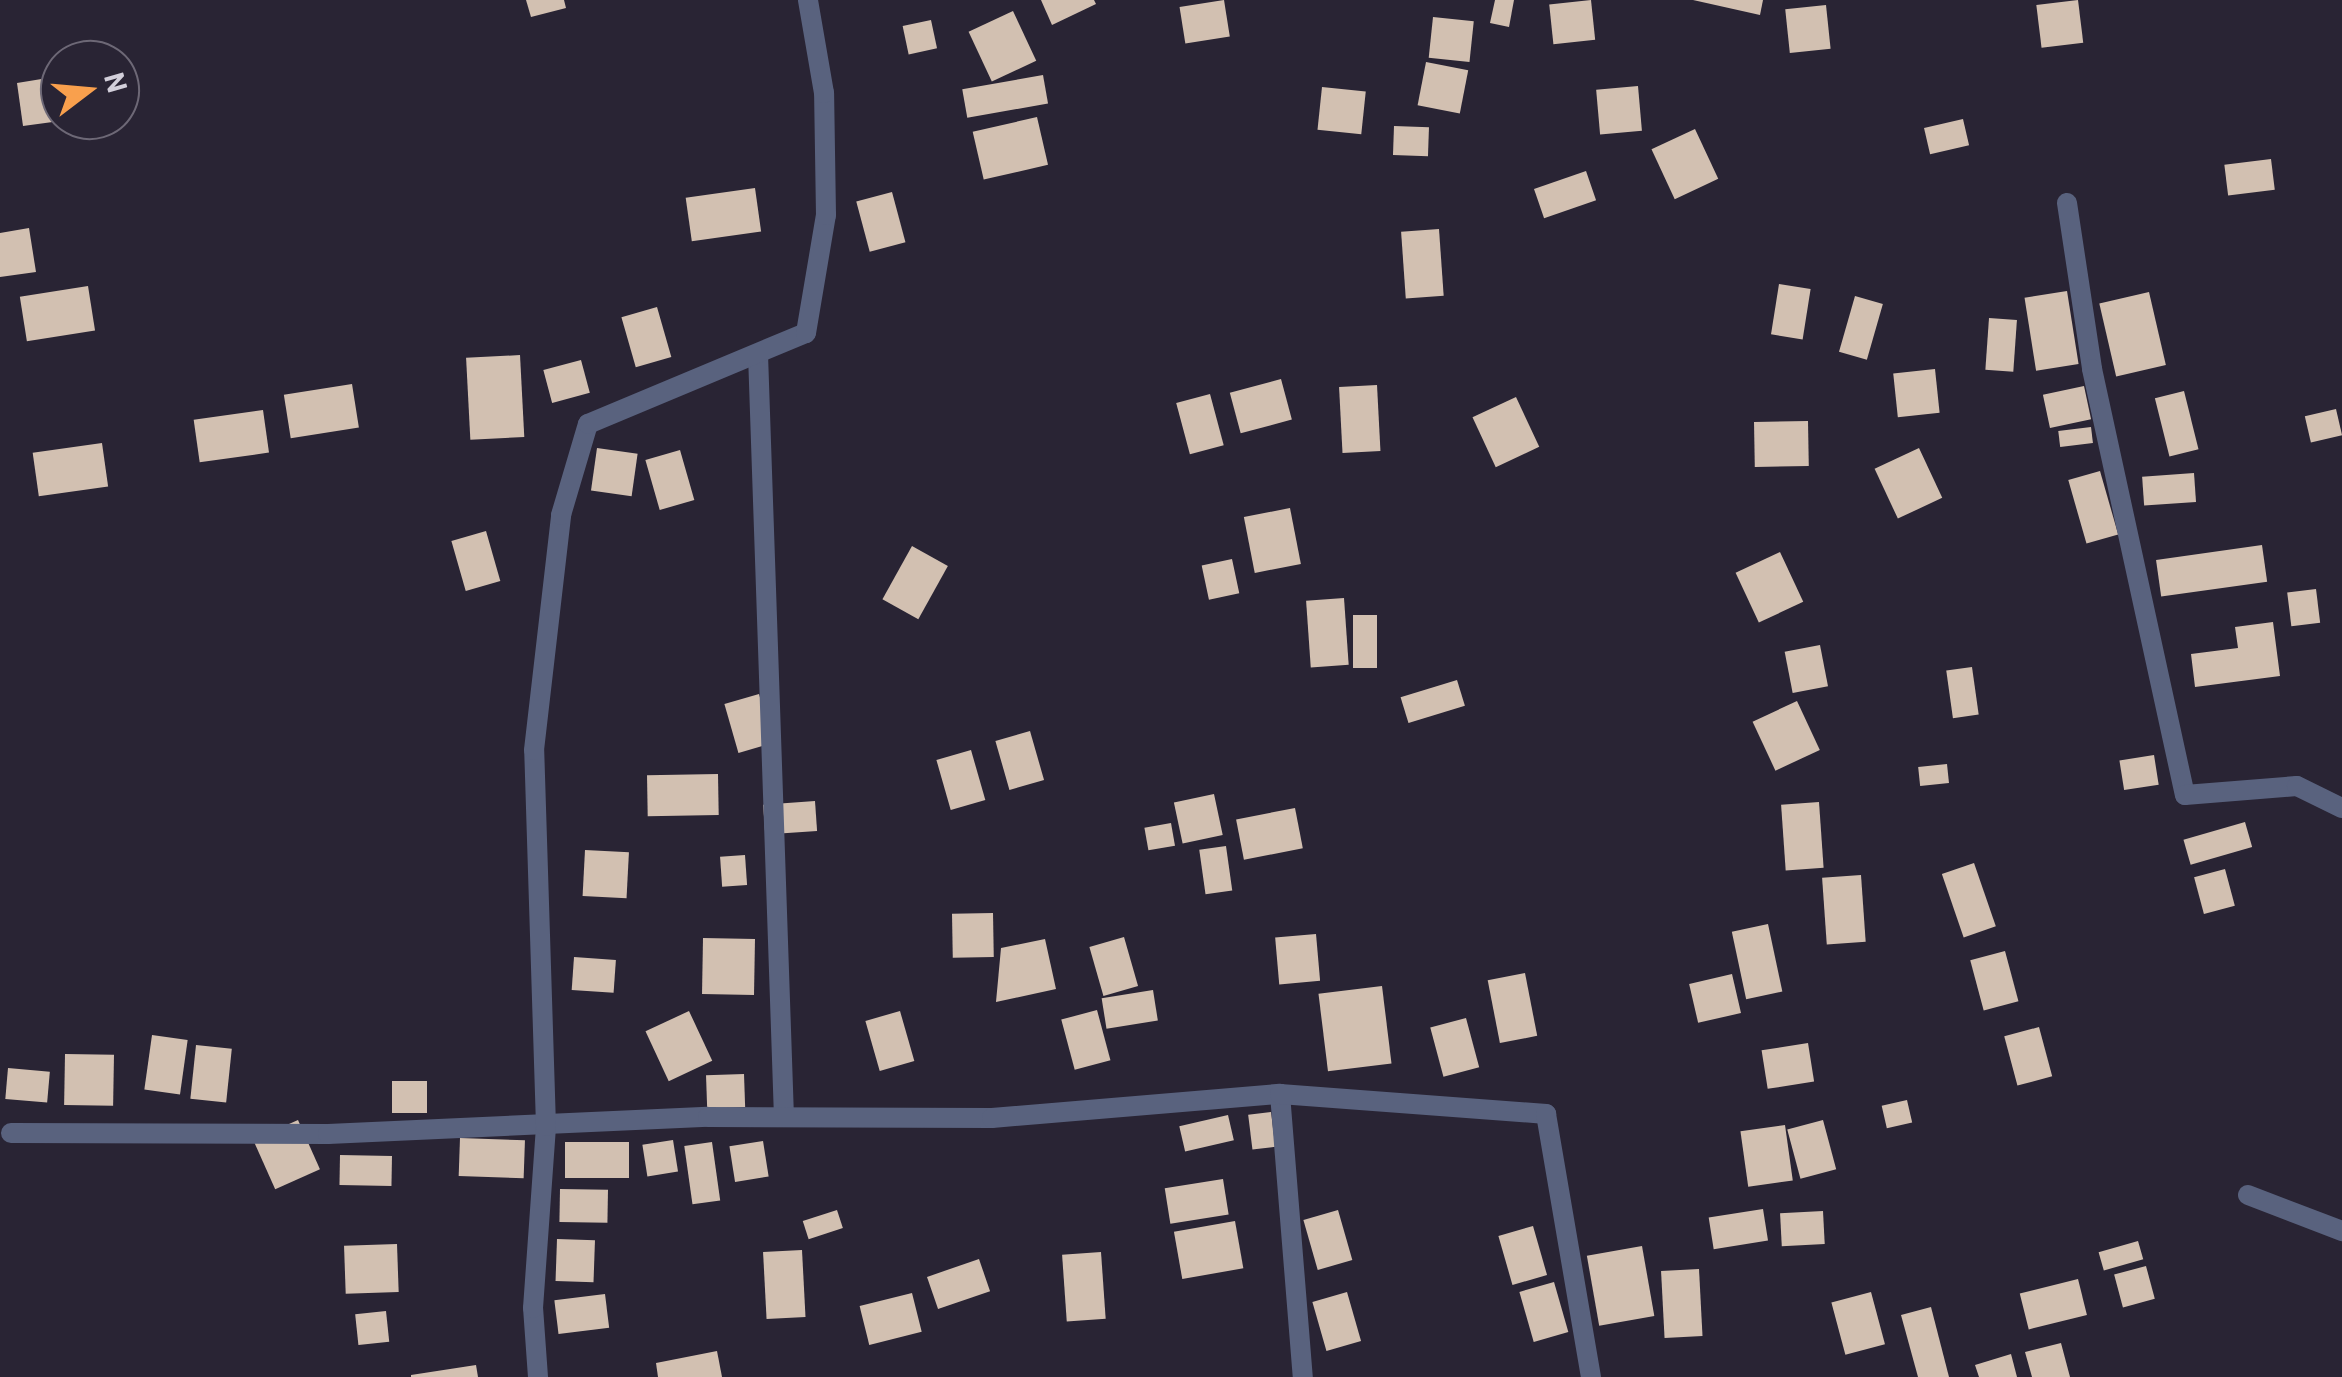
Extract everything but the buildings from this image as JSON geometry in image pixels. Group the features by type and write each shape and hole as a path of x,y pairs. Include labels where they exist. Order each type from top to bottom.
{"street":[{"path":"538,1377 533,1308 546,1126 534,750 560,514 588,424 806,333 826,215 824,93 808,0"},
{"path":"2067,203 2092,369 2184,795 2297,786 2342,808"},
{"path":"758,354 784,1117"},
{"path":"1280,1094 1303,1377"},
{"path":"11,1134 328,1134 784,1117 992,1118 1280,1094 1546,1114 1592,1377"},
{"path":"2248,1196 2342,1232"}]}
